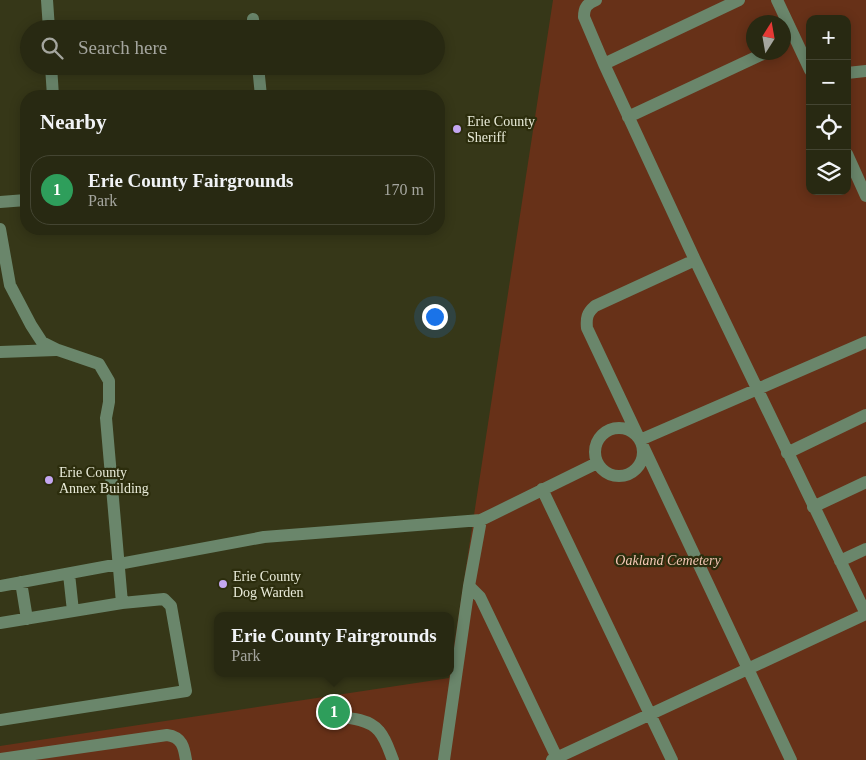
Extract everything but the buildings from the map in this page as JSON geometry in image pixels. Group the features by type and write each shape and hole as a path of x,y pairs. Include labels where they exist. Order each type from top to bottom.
{"lane":[{"path":"47,0 48,20"},
{"path":"469,586 480,597 556,759 866,614 695,260 604,64 584,17 584,10 588,4 596,0"},
{"path":"604,64 739,0"},
{"path":"777,0 806,61"},
{"path":"791,42 796,39"},
{"path":"628,117 750,60"},
{"path":"851,73 866,71"},
{"path":"53,75 54,90"},
{"path":"259,75 261,90"},
{"path":"851,163 866,196"},
{"path":"0,202 20,200"},
{"path":"0,229 5,288 42,342 58,350 99,364 109,381 109,402 106,418 122,603"},
{"path":"695,260 595,306 588,312 586,319 587,328 791,760"},
{"path":"640,440 866,342"},
{"path":"0,352 58,350"},
{"path":"787,452 866,415"},
{"path":"624,428 632,431 640,440 643,452 642,460 637,468 630,473 623,476 608,474 597,463 594,456 596,440 607,429 624,428"},
{"path":"0,586 264,537 482,520 597,463"},
{"path":"813,507 866,482"},
{"path":"542,489 672,760"},
{"path":"444,760 469,586 482,520"},
{"path":"840,561 866,549"},
{"path":"69,574 73,611"},
{"path":"20,582 27,619"},
{"path":"0,623 164,598 171,606 186,690 0,720"},
{"path":"322,715 358,720 372,725 381,734 393,760"},
{"path":"0,759 167,735 174,736 182,744 186,760"}],"green space":[{"name":"Oakland Cemetery","path":"553,0 866,0 866,760 0,760 0,746 454,677 454,645"}],"place":[{"name":"Erie County Sheriff","path":"457,129"},
{"name":"Erie County Annex Building","path":"49,480"},
{"name":"Erie County Dog Warden","path":"223,584"},
{"name":"Erie County Fairgrounds","path":"334,712"}]}
